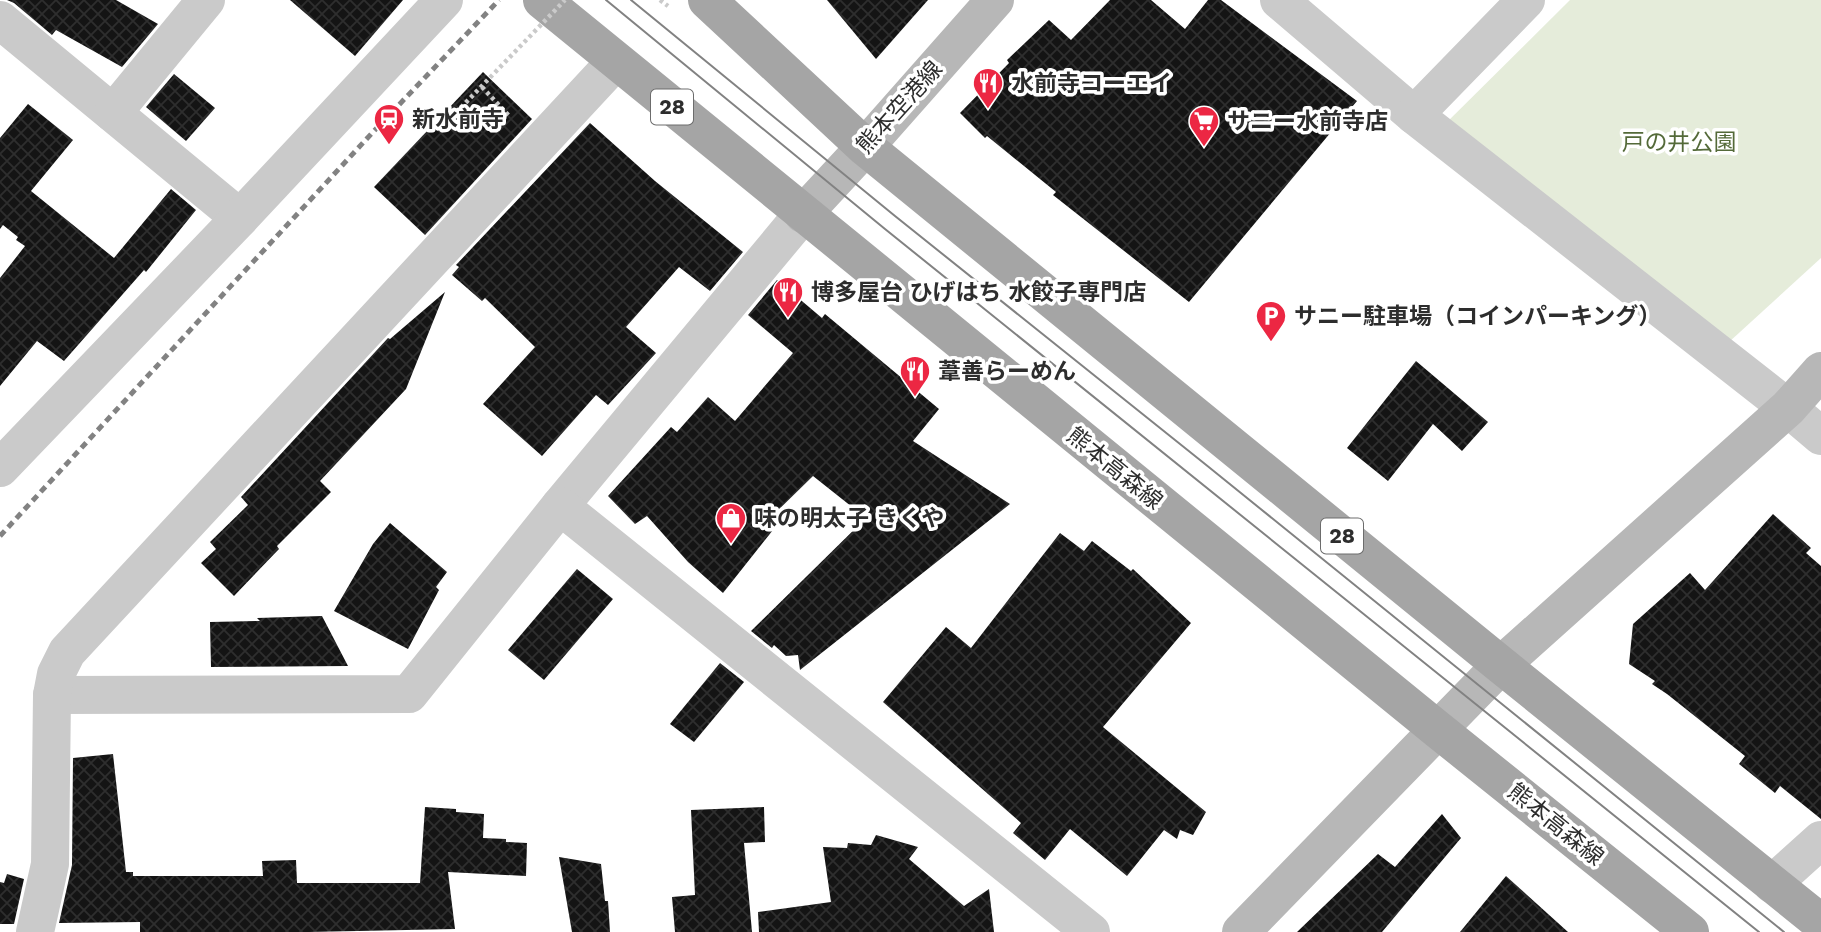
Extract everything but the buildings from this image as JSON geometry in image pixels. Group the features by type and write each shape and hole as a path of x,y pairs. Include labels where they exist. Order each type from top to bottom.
{"main road":[{"name":"熊本高森線","path":"542,0 1679,929"},
{"name":"28","path":"707,0 865,147 1821,923"}],"street":[{"path":"113,113 206,0"},
{"path":"0,468 444,0"},
{"name":"熊本空港線","path":"803,214 995,0"},
{"path":"1279,0 1414,115 1821,436"},
{"path":"1414,115 1526,0"},
{"path":"0,20 240,218"},
{"path":"35,932 50,864 52,695 56,674 67,652 616,61"},
{"path":"52,695 410,694 560,506 803,214"},
{"path":"1241,932 1501,665 1788,408 1821,371"},
{"path":"560,506 1091,932"},
{"path":"1772,884 1821,840"}],"path":[{"path":"440,118 447,122 565,0"},
{"path":"482,87 517,125"},
{"path":"478,112 503,138"}],"green space":[{"name":"戸の井公園","path":"1570,0 1821,0 1821,258 1717,353 1436,133"}],"tram line":[{"path":"606,0 885,229 1759,932"},
{"path":"631,0 1784,932"}],"railway":[{"path":"0,536 373,132 499,0"}],"place":[{"name":"水前寺コーエイ","path":"988,110"},
{"name":"新水前寺","path":"389,146"},
{"name":"サニー水前寺店","path":"1204,148"},
{"name":"博多屋台 ひげはち 水餃子専門店","path":"788,319"},
{"name":"サニー駐車場（コインパーキング）","path":"1271,343"},
{"name":"葦善らーめん","path":"915,398"},
{"name":"味の明太子 きくや","path":"731,545"}]}
